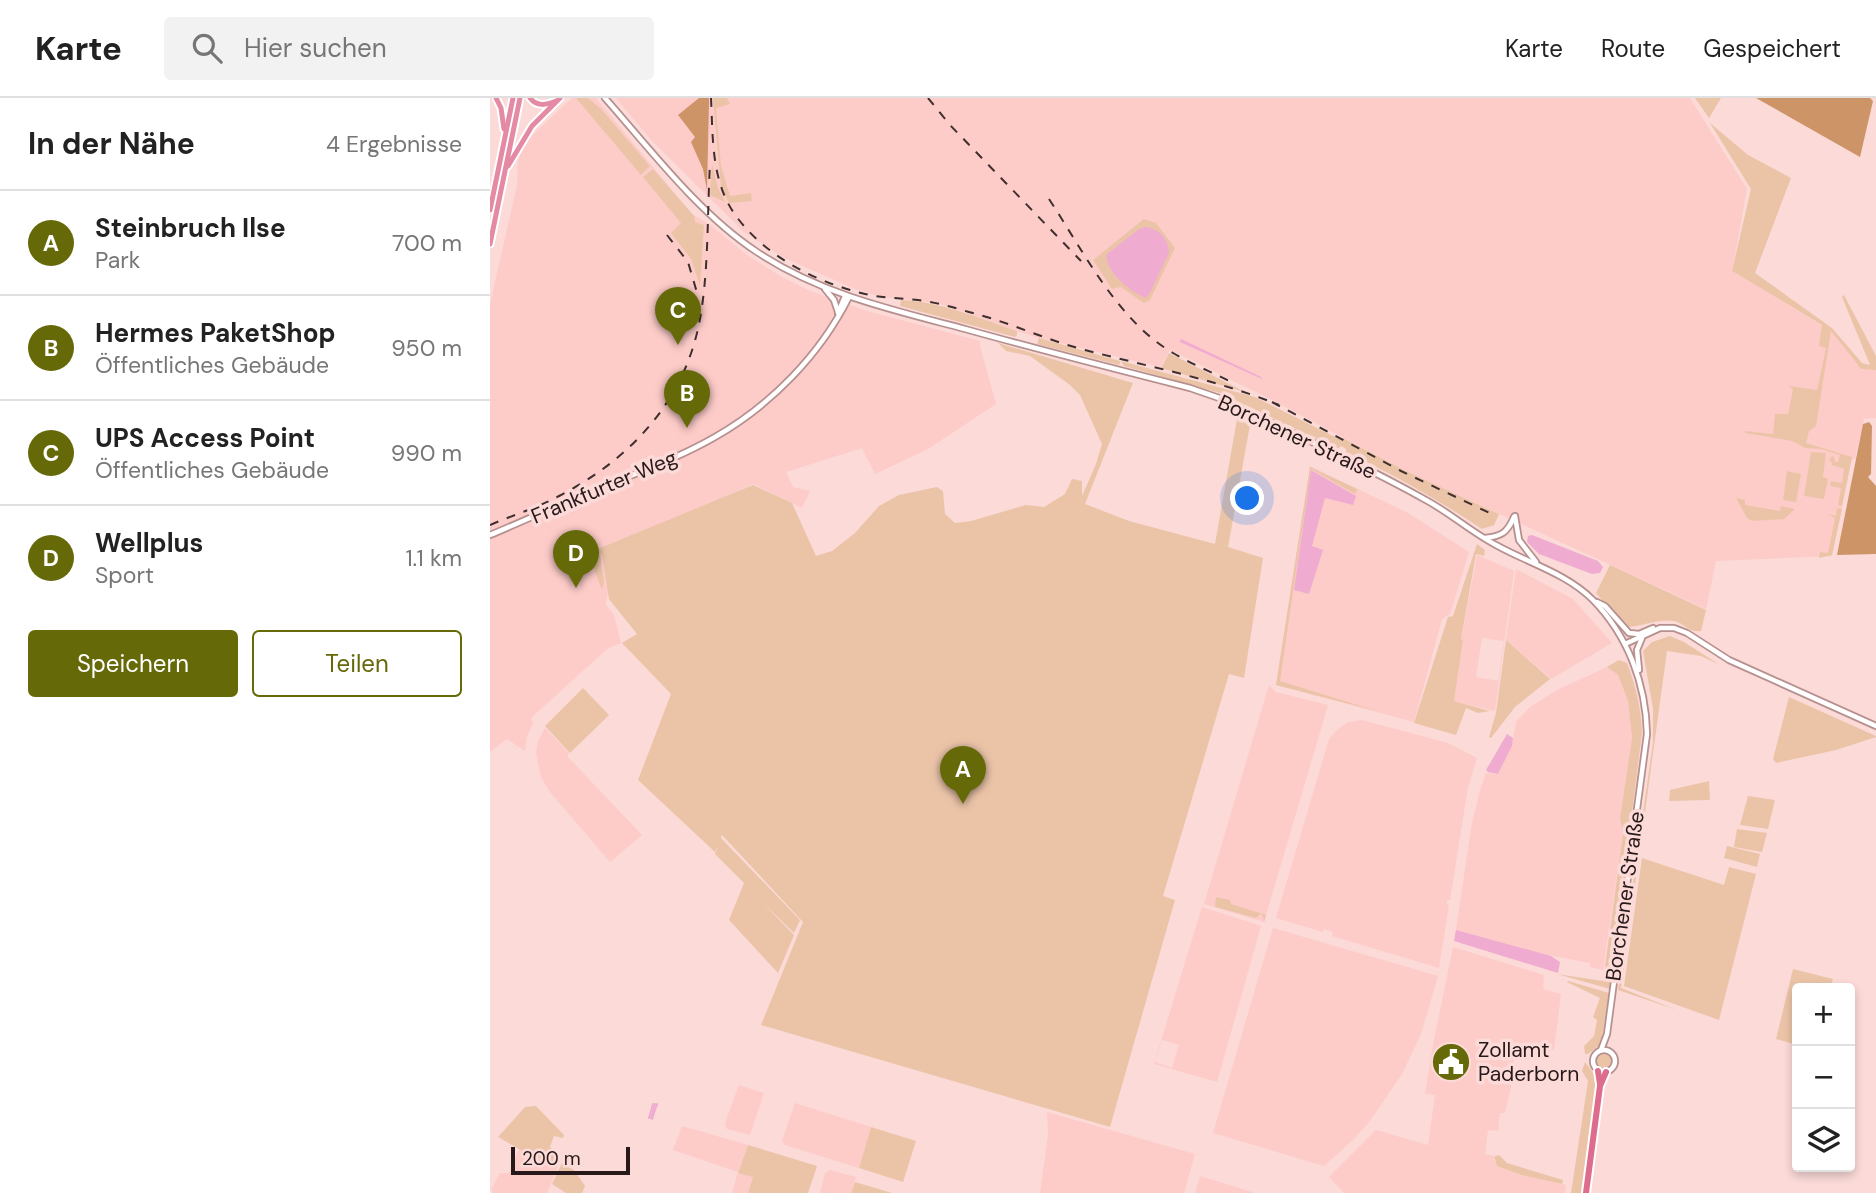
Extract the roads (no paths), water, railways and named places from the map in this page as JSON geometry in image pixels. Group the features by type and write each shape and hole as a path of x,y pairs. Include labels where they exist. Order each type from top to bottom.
{"highway":[{"path":"496,98 501,108 505,136"},
{"path":"490,210 513,98"},
{"path":"490,244 520,98"},
{"path":"530,98 543,105 558,100"},
{"path":"505,172 532,126 558,100"},
{"path":"1586,1193 1602,1071"}],"main road":[{"name":"Borchener Straße","path":"605,98 656,156 725,227 787,271 847,296 1219,398 1428,501 1484,538 1555,573 1593,600 1625,643 1639,678 1647,710 1647,734 1607,1034 1601,1050"},
{"path":"825,288 834,300 838,312"},
{"name":"Frankfurter Weg","path":"836,320 847,296"},
{"name":"Frankfurter Weg","path":"490,535 674,457 747,417 788,380 825,338 847,296"},
{"path":"1484,538 1501,536 1508,531 1515,516 1519,540 1539,565"},
{"path":"1593,600 1605,606 1629,634 1674,628 1687,633 1729,660 1876,726"},
{"path":"1625,643 1660,628"},
{"path":"1639,678 1637,650 1642,636"},
{"name":"Borchener Straße","path":"1607,1034 1609,1051"},
{"path":"1601,1050 1609,1051 1615,1062 1612,1069 1602,1071 1593,1065 1595,1053 1601,1050"}],"waterway":[{"path":"649,1118 653,1104"},
{"path":"651,1118 655,1104"},
{"path":"652,1119 657,1104"}],"railway":[{"path":"711,98 715,159 728,203 748,231 793,266 847,289 950,307 1070,346 1208,381 1279,405"},
{"path":"928,98 950,125 1081,261"},
{"path":"490,525 551,500 584,482 630,447 666,404 691,353 699,324 706,265 710,164"},
{"path":"1049,199 1103,284 1135,322 1173,353 1231,382"},
{"path":"667,235 688,262 698,296"},
{"path":"1272,402 1401,471 1496,516"}],"place":[{"name":"UPS Access Point","path":"678,345"},
{"name":"Hermes PaketShop","path":"687,428"},
{"name":"Wellplus","path":"576,588"},
{"name":"Steinbruch Ilse","path":"963,804"},
{"name":"Zollamt Paderborn","path":"1451,1062"}]}
